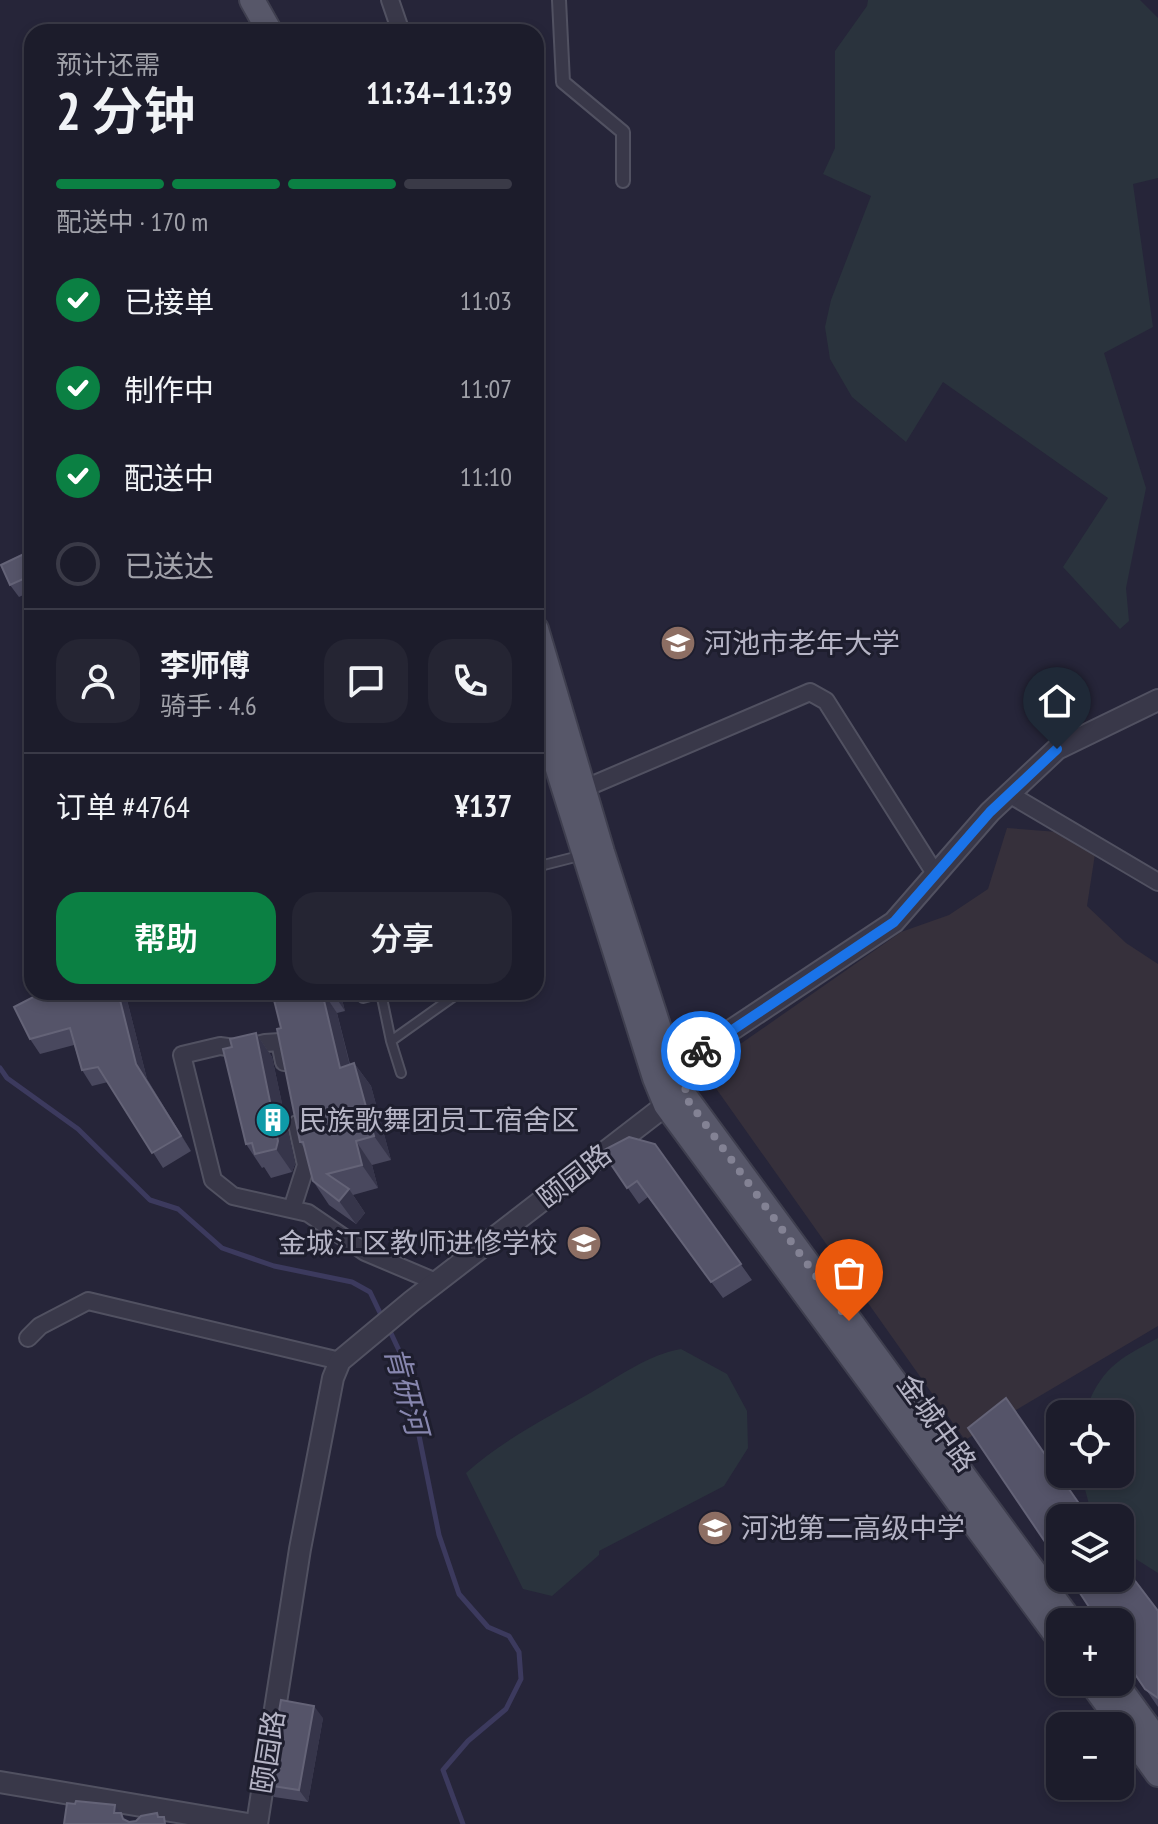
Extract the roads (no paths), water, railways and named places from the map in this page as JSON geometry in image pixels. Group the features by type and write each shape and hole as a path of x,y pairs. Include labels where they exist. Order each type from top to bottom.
{"main road":[{"path":"544,656 583,789 593,854"},
{"path":"544,721 593,854"},
{"name":"金城中路","path":"593,854 655,1078 675,1100 1060,1608"},
{"name":"金城中路","path":"675,1100 1046,1620"},
{"path":"1101,1696 1158,1774"},
{"path":"1125,1696 1158,1741"}],"street":[{"path":"390,0 398,24"},
{"path":"559,0 563,82 623,132 623,181"},
{"path":"583,789 810,692 826,701 936,875"},
{"path":"675,1100 694,1055 894,922 990,812 1057,749 1158,700"},
{"path":"1009,794 1158,882"},
{"path":"287,1073 280,1042 242,1049 220,1046 182,1055 213,1180 233,1196 308,1213 365,1252 436,1282"},
{"name":"颐园路","path":"257,1824 300,1549 333,1378 340,1361 436,1282 675,1100"},
{"path":"292,1209 306,1165 293,1104"},
{"path":"28,1338 40,1326 88,1301 340,1361"},
{"path":"0,1782 141,1815 248,1824"}],"lane":[{"path":"544,865 593,854"},
{"path":"382,1000 401,1073"},
{"path":"391,1041 449,1000"}],"waterway":[{"name":"肯研河","path":"0,1068 7,1078 78,1129 150,1200 178,1209 222,1248 274,1266 352,1282 370,1292 382,1317"},
{"name":"肯研河","path":"389,1329 404,1361 439,1535 459,1594 488,1627 509,1636 519,1652 521,1679 506,1709 468,1741 443,1770 463,1824"}],"place":[{"name":"河池市老年大学","path":"678,643"},
{"name":"民族歌舞团员工宿舍区","path":"273,1120"},
{"name":"金城江区教师进修学校","path":"584,1243"},
{"name":"河池第二高级中学","path":"715,1528"}]}
